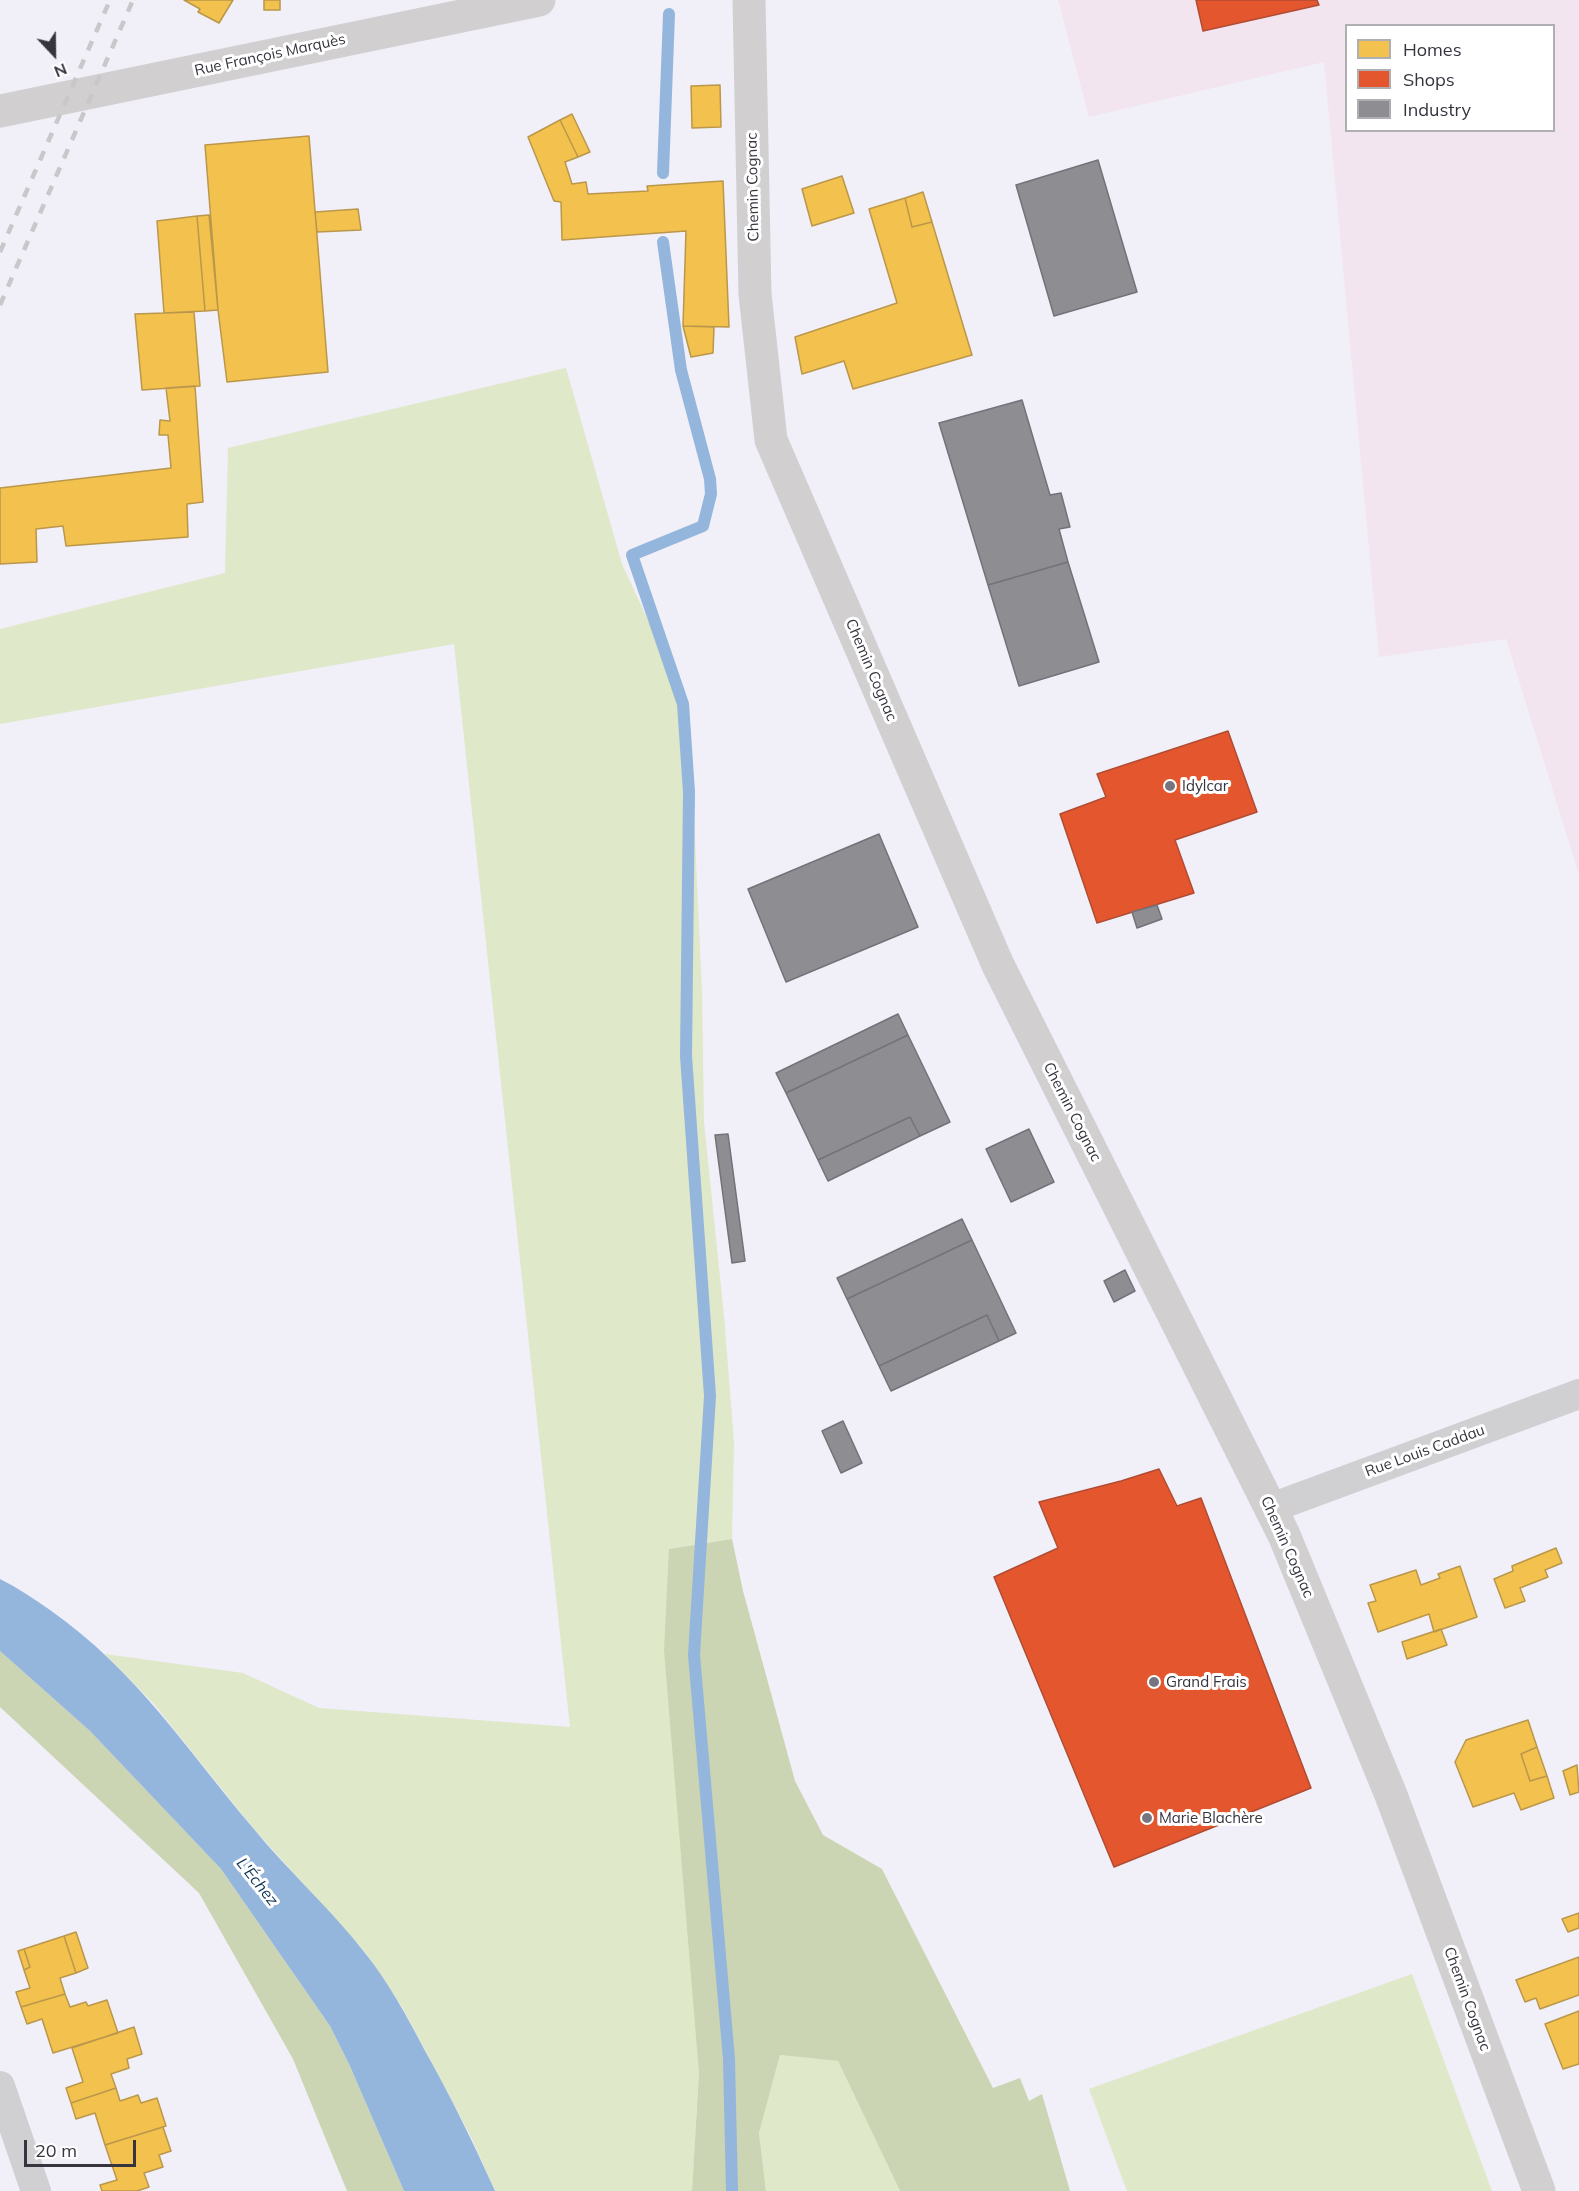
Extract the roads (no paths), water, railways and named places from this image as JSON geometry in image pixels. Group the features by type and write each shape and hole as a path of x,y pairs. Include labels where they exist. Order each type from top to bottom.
{"street":[{"name":"Rue François Marquès","path":"0,111 539,0"},
{"name":"Chemin Cognac","path":"749,0 755,294 771,440 998,965 1271,1508 1391,1795 1539,2191"},
{"name":"Rue Louis Caddau","path":"1271,1508 1579,1394"},
{"path":"0,2086 36,2191"}],"water":[{"name":"L'Échez","path":"0,1579 50,1610 81,1634 135,1685 266,1844 365,1953 411,2024 461,2119 495,2191 404,2191 330,2026 221,1869 90,1731 0,1651"}],"waterway":[{"path":"663,173 669,14"},
{"path":"663,242 681,370 710,479 711,494 703,526 632,555 683,704 689,792 686,1056 710,1396 694,1655 729,2059 732,2191"}],"railway":[{"path":"0,252 110,0"},
{"path":"0,305 133,0"}],"place":[{"name":"Idylcar","path":"1170,786"},
{"name":"Grand Frais","path":"1154,1682"},
{"name":"Marie Blachère","path":"1147,1818"}]}
